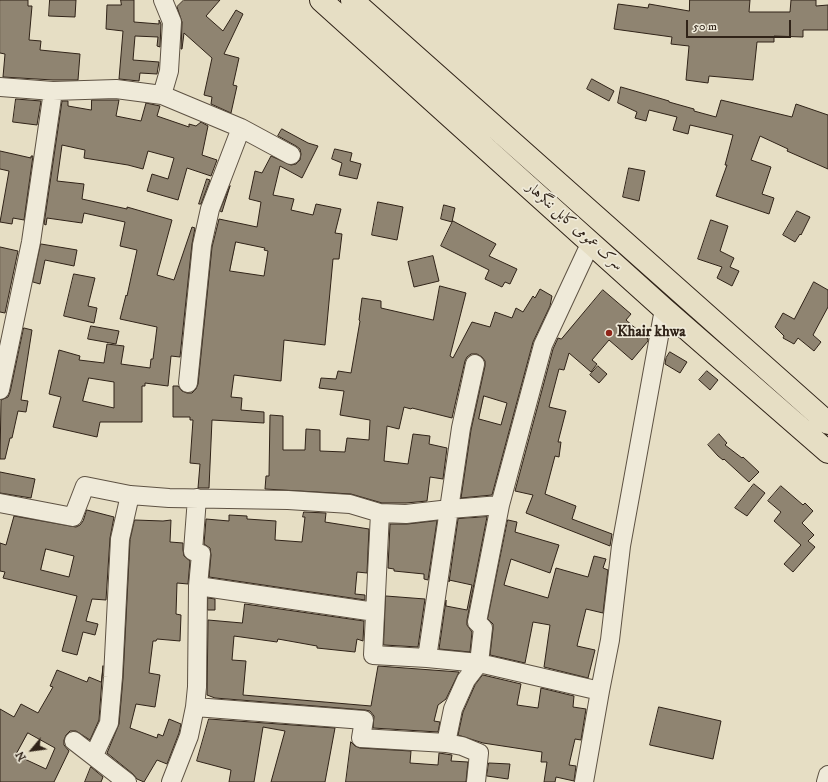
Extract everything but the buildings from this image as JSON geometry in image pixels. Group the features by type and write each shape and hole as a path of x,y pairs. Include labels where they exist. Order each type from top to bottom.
{"highway":[{"name":"سرک عمومی کابل ننگرهار","path":"321,0 664,308 828,452"},
{"name":"سرک عمومی کابل ننگرهار","path":"352,0 828,423"}],"street":[{"path":"162,95 169,71 172,22 164,0"},
{"path":"0,87 53,91 116,88 162,95 241,128 291,155"},
{"path":"0,390 31,242 53,91"},
{"path":"188,383 202,245 210,209 241,128"},
{"path":"446,743 454,709 466,680 479,663 483,628 477,622 500,505 543,345 591,242"},
{"path":"584,782 610,640 621,546 664,308"},
{"path":"426,658 450,509 461,428 475,364"},
{"path":"0,503 73,517 85,486 130,495 169,498 288,500 350,504 380,513 406,514 500,505"},
{"path":"94,755 109,723 113,677 120,539 130,495"},
{"path":"171,782 189,736 195,707 197,687 198,586 202,554 193,551 197,498"},
{"path":"380,513 373,655 479,663 600,690"},
{"path":"198,586 375,612"},
{"path":"195,707 364,720 361,738 446,743 462,746 479,753 476,782"},
{"path":"74,741 127,782"},
{"path":"826,782 828,775"}],"place":[{"name":"Khair khwa","path":"609,333"}]}
